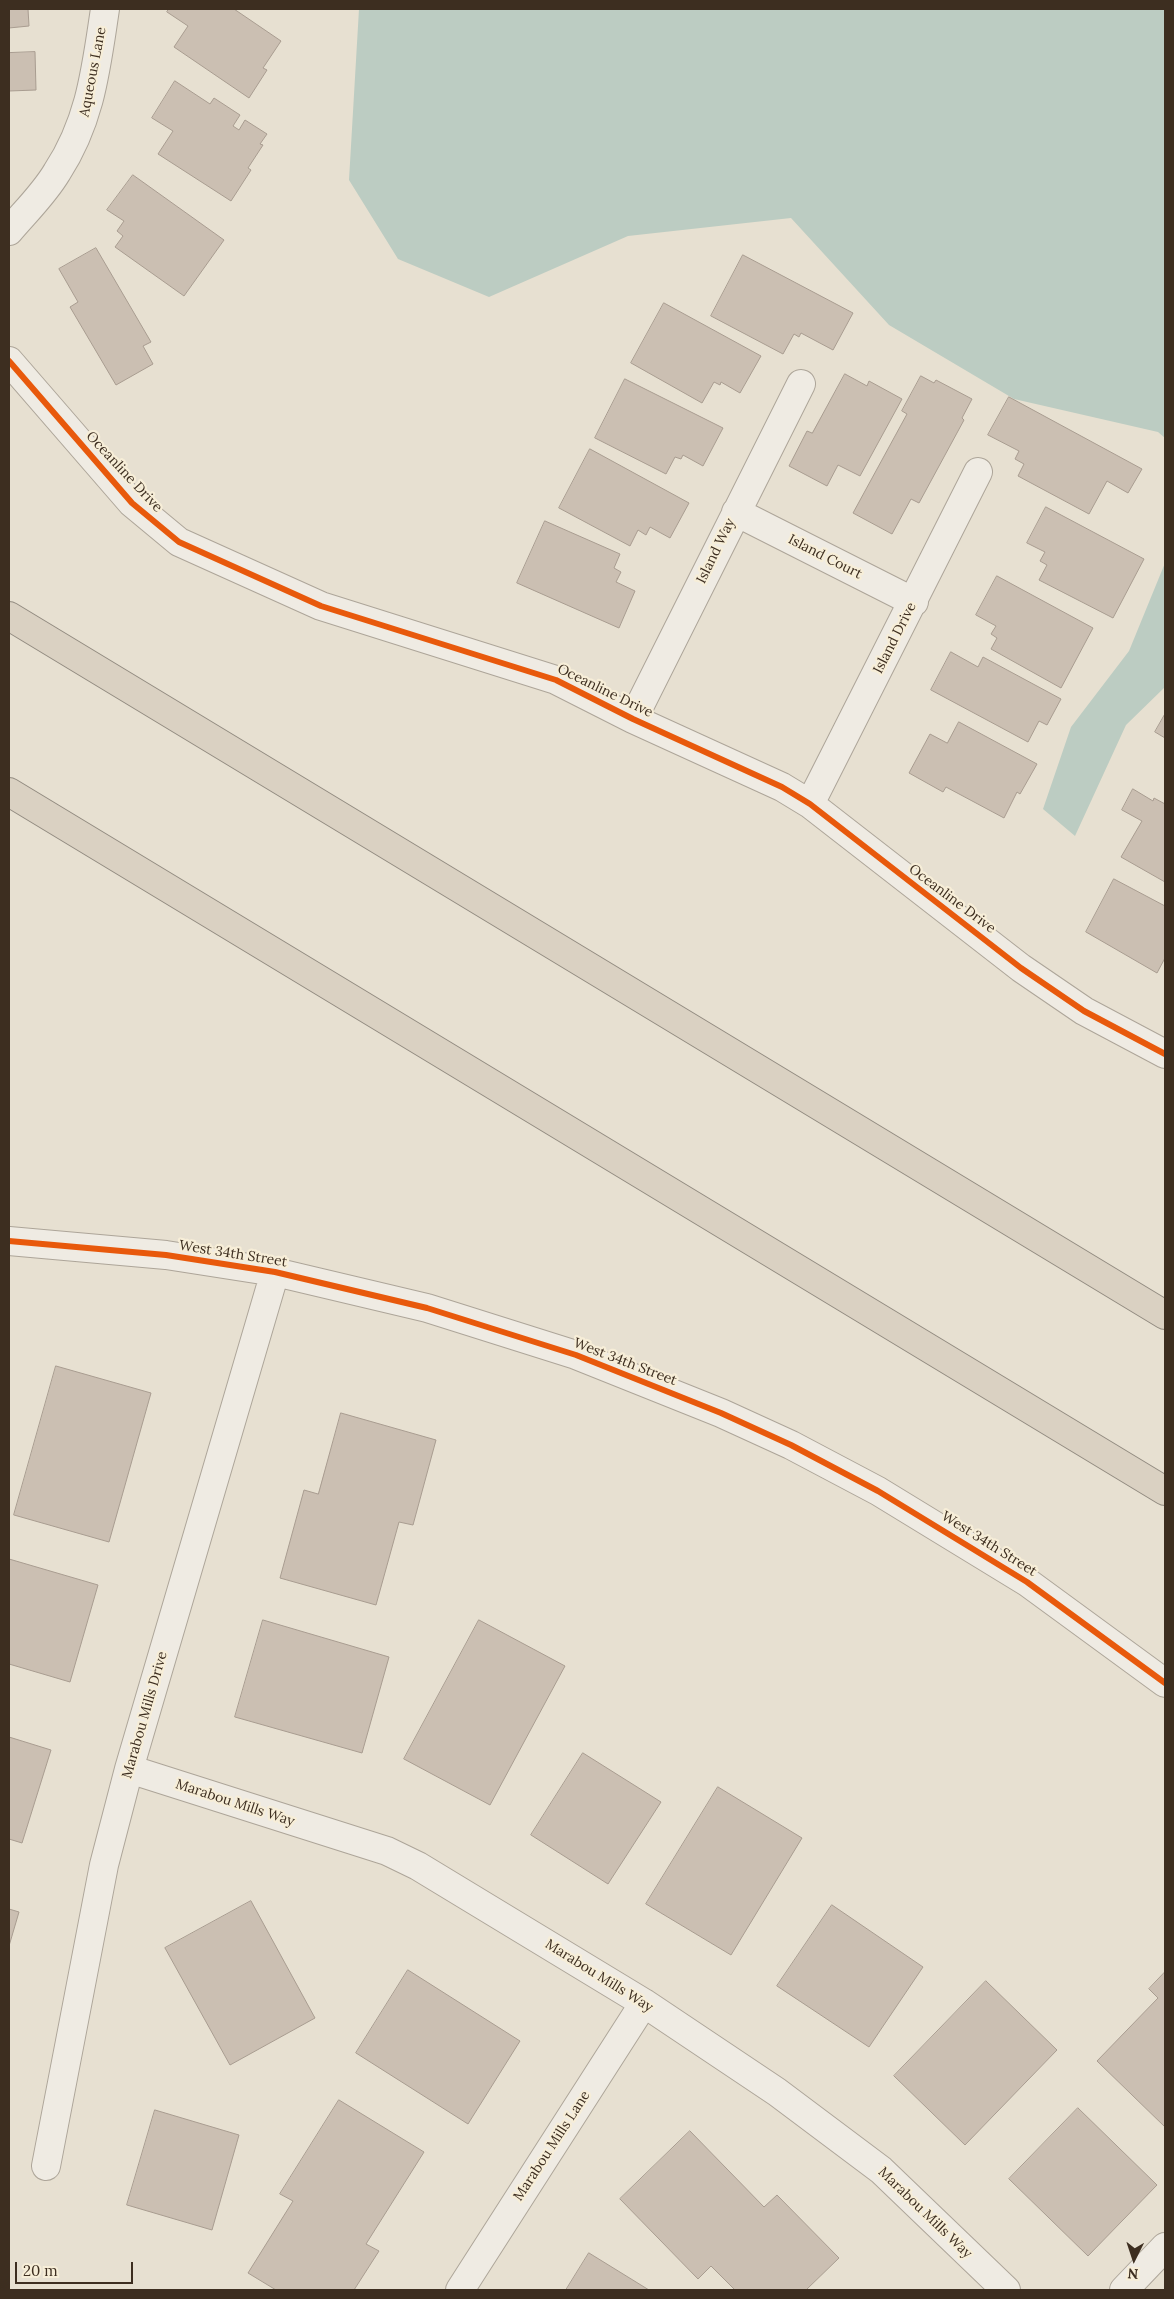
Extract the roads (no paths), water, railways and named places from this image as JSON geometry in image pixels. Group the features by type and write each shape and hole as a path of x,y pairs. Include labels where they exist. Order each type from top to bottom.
{"highway":[{"path":"9,616 1165,1314"},
{"path":"9,792 1165,1490"}],"street":[{"name":"Aqueous Lane","path":"9,231 50,183 76,139 89,104 104,9"},
{"name":"Oceanline Drive","path":"9,361 132,503 179,542 321,606 556,680 633,719 782,786 810,804 1021,968 1084,1011 1165,1054"},
{"name":"Island Way","path":"633,719 801,384"},
{"name":"Island Drive","path":"810,804 914,602 978,472"},
{"name":"Island Court","path":"736,512 914,602"},
{"name":"West 34th Street","path":"9,1241 166,1256 276,1272 427,1308 576,1355 721,1413 791,1445 878,1490 1003,1567 1091,1628 1165,1683"},
{"name":"Marabou Mills Drive","path":"46,2166 104,1865 129,1769 276,1272"},
{"name":"Marabou Mills Way","path":"129,1769 387,1851 426,1871 644,2003 777,2092 881,2170 1006,2290"},
{"name":"Marabou Mills Lane","path":"460,2290 644,2003"},
{"path":"1124,2290 1165,2247"}]}
